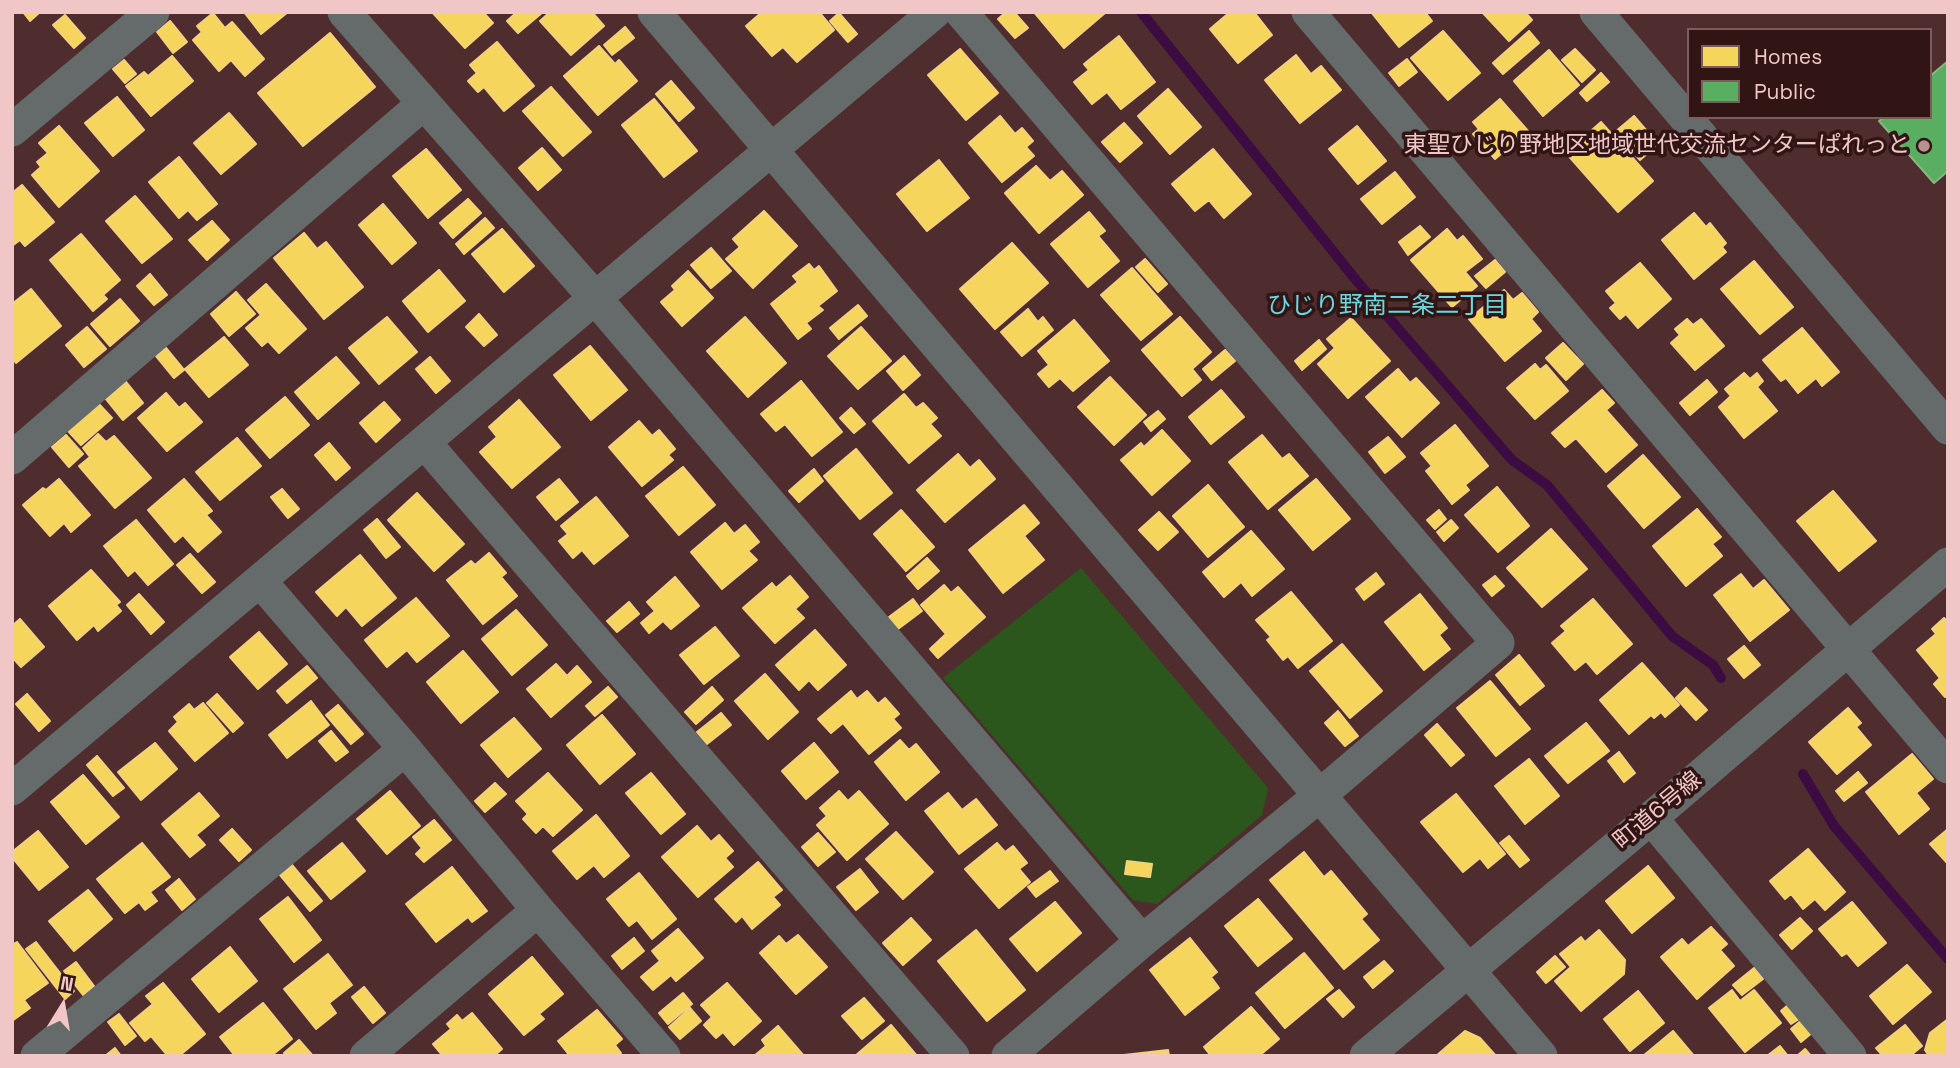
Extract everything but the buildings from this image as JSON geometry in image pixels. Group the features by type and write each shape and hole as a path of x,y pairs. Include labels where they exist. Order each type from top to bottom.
{"street":[{"path":"12,130 153,12"},
{"path":"344,12 596,299 1142,941"},
{"path":"654,12 1541,1056"},
{"path":"12,789 935,12"},
{"path":"961,12 1498,643 1008,1056"},
{"path":"1308,12 1948,767"},
{"path":"1597,12 1687,119"},
{"path":"12,458 423,104"},
{"path":"1687,119 1948,428"},
{"path":"425,443 953,1056"},
{"name":"町道6号線","path":"1366,1056 1651,818 1948,564"},
{"path":"261,582 664,1056"},
{"path":"37,1056 405,749"},
{"path":"1651,818 1850,1056"},
{"path":"366,1056 538,910"}],"green space":[{"path":"1081,568 1268,788 1262,815 1157,904 1133,900 943,678"}],"waterway":[{"path":"1141,12 1356,280 1512,460 1547,485 1672,636 1713,665 1721,678"},
{"path":"1803,774 1834,826 1948,959"}],"place":[{"name":"東聖ひじり野地区地域世代交流センターぱれっと","path":"1924,146"}],"district":[{"name":"ひじり野南二条二丁目","path":"1387,306"}]}
